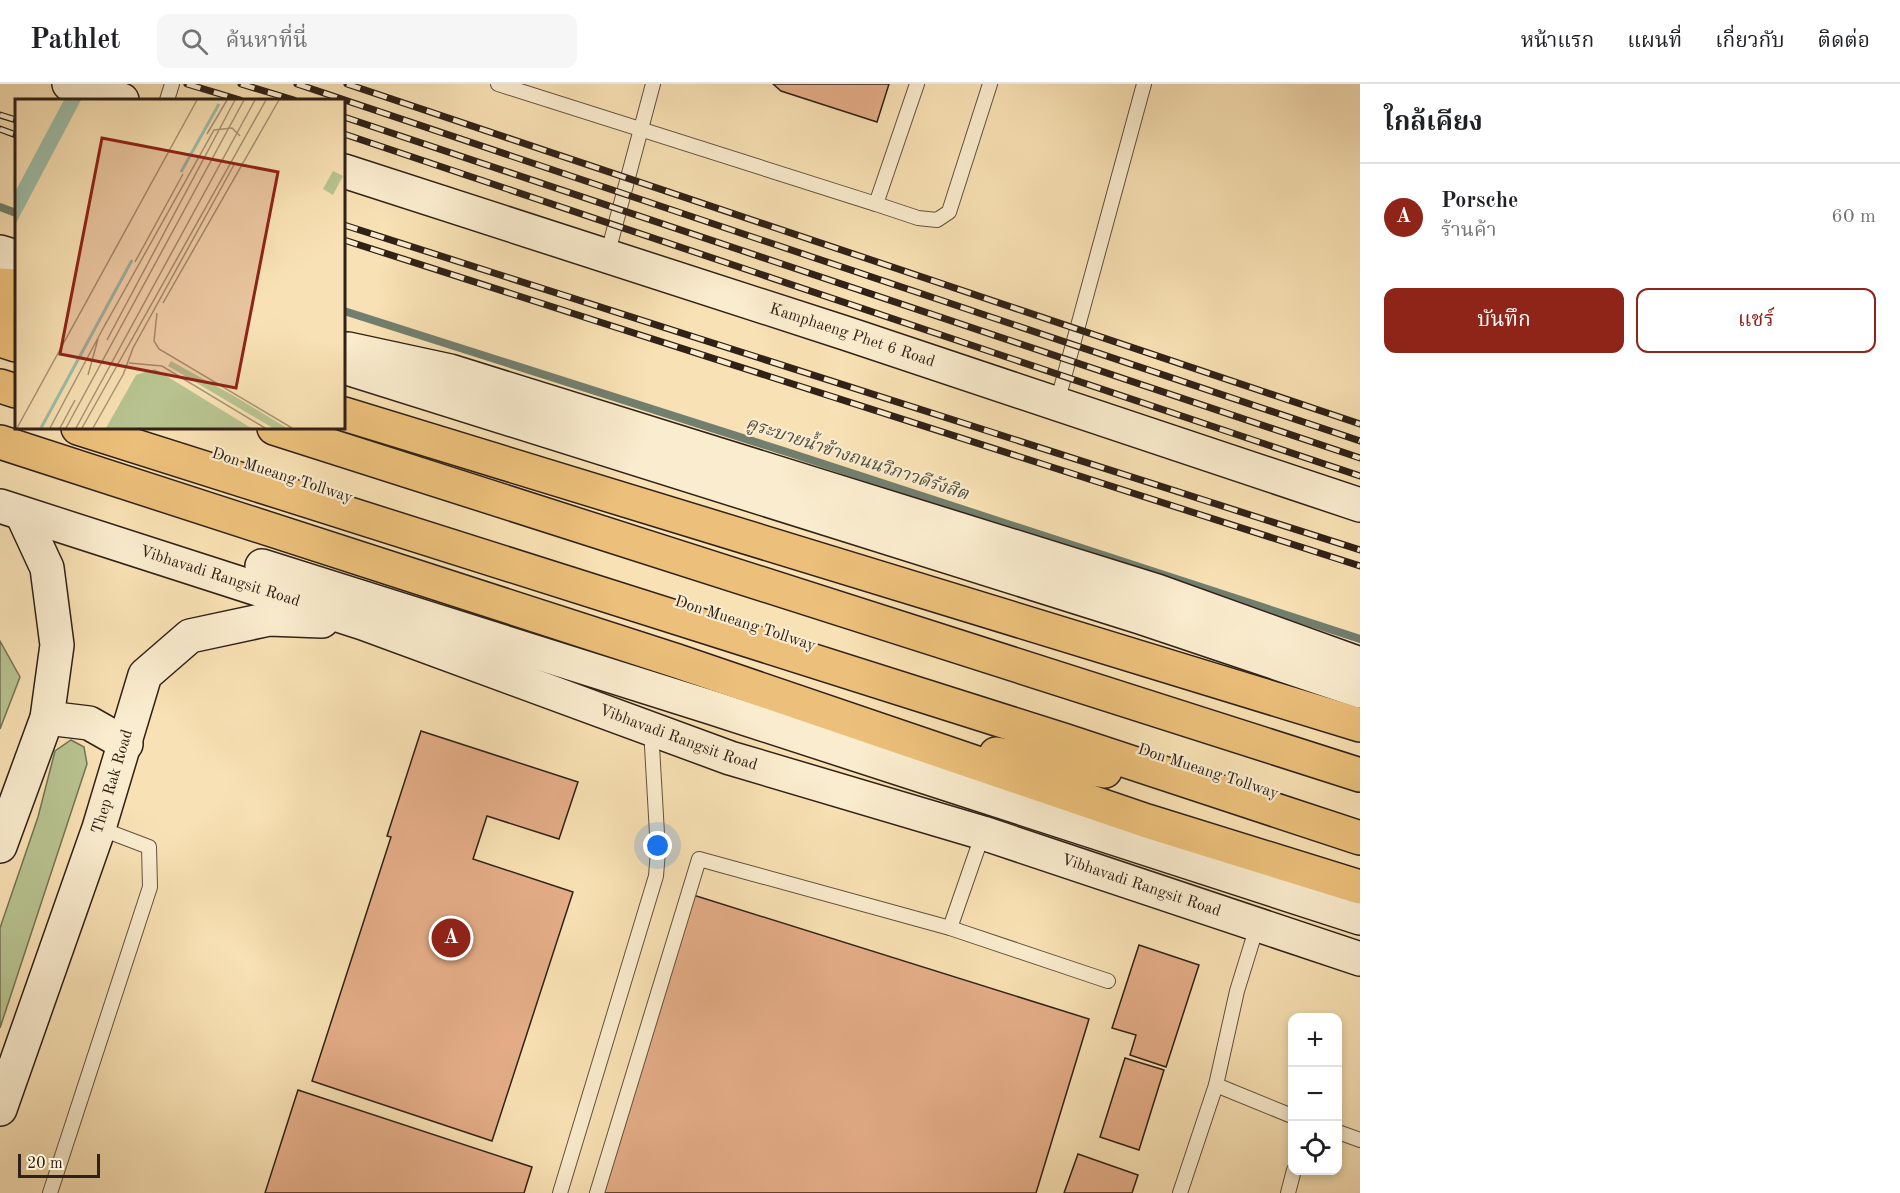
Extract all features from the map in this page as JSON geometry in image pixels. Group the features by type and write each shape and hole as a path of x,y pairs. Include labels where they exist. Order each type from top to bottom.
{"highway":[{"path":"0,285 15,286"},
{"path":"0,308 15,313"},
{"path":"0,340 15,345"},
{"path":"0,386 15,391"},
{"path":"0,403 15,408"},
{"path":"345,414 1360,725"},
{"path":"81,429 1063,740 1360,838"},
{"name":"Don Mueang Tollway","path":"133,429 1360,822"},
{"path":"277,429 1360,775"},
{"path":"0,442 677,661 1147,821 1360,887"},
{"path":"906,739 1196,785"}],"main road":[{"path":"69,84 119,99"},
{"name":"Kamphaeng Phet 6 Road","path":"345,171 1360,504"},
{"path":"0,252 15,257"},
{"path":"345,348 450,371 1157,591 1360,664"},
{"path":"345,367 1140,617 1360,691"},
{"path":"0,846 47,718 56,636 47,568 7,506 41,503 118,522 713,708 1360,918"},
{"name":"Vibhavadi Rangsit Road","path":"7,506 363,623 730,759 983,832 1360,959"},
{"name":"Thep Rak Road","path":"0,1109 99,828 145,675 190,636 269,619 363,623"},
{"path":"47,718 89,723 126,744"}],"lane":[{"path":"167,99 172,84"},
{"path":"498,84 642,132 918,218 936,220 949,212 990,84"},
{"path":"608,256 653,84"},
{"path":"876,204 917,84"},
{"path":"1057,404 1143,84"},
{"path":"560,1193 656,876 658,851 651,729"},
{"path":"50,1193 150,887 149,847 99,828"},
{"path":"950,928 983,832"},
{"path":"597,1193 699,859 950,928 1108,981"},
{"path":"1180,1193 1216,1084 1238,991 1258,923"},
{"path":"1216,1084 1288,1114"},
{"path":"1342,1133 1360,1140"},
{"path":"1288,1193 1293,1175"}],"green space":[{"path":"0,641 20,677 0,729"},
{"path":"71,740 84,747 87,764 0,1028 0,928 38,817 55,751"}],"building":[{"path":"773,84 889,84 877,122 781,91"},
{"path":"421,731 578,782 559,839 487,816 473,859 573,892 492,1141 312,1081 391,837 387,836"},
{"path":"690,894 1089,1019 1036,1193 598,1193"},
{"path":"1139,945 1199,965 1166,1067 1130,1055 1136,1035 1112,1028"},
{"path":"1125,1058 1164,1070 1139,1150 1100,1137"},
{"path":"298,1090 532,1167 524,1193 265,1193"},
{"path":"1078,1154 1138,1175 1132,1193 1064,1193"}],"waterway":[{"name":"คูระบายน้ำข้างถนนวิภาวดีรังสิต","path":"0,207 15,213"},
{"name":"คูระบายน้ำข้างถนนวิภาวดีรังสิต","path":"345,311 790,453 1360,639"}],"railway":[{"path":"187,84 237,99"},
{"path":"241,84 291,99"},
{"path":"297,84 342,99"},
{"path":"347,84 1360,424"},
{"path":"345,100 1360,441"},
{"path":"0,115 15,120"},
{"path":"345,117 1360,458"},
{"path":"0,129 15,135"},
{"path":"345,134 1360,476"},
{"path":"345,225 1360,550"},
{"path":"345,240 1360,566"}],"place":[{"name":"Porsche","path":"451,938"}]}
